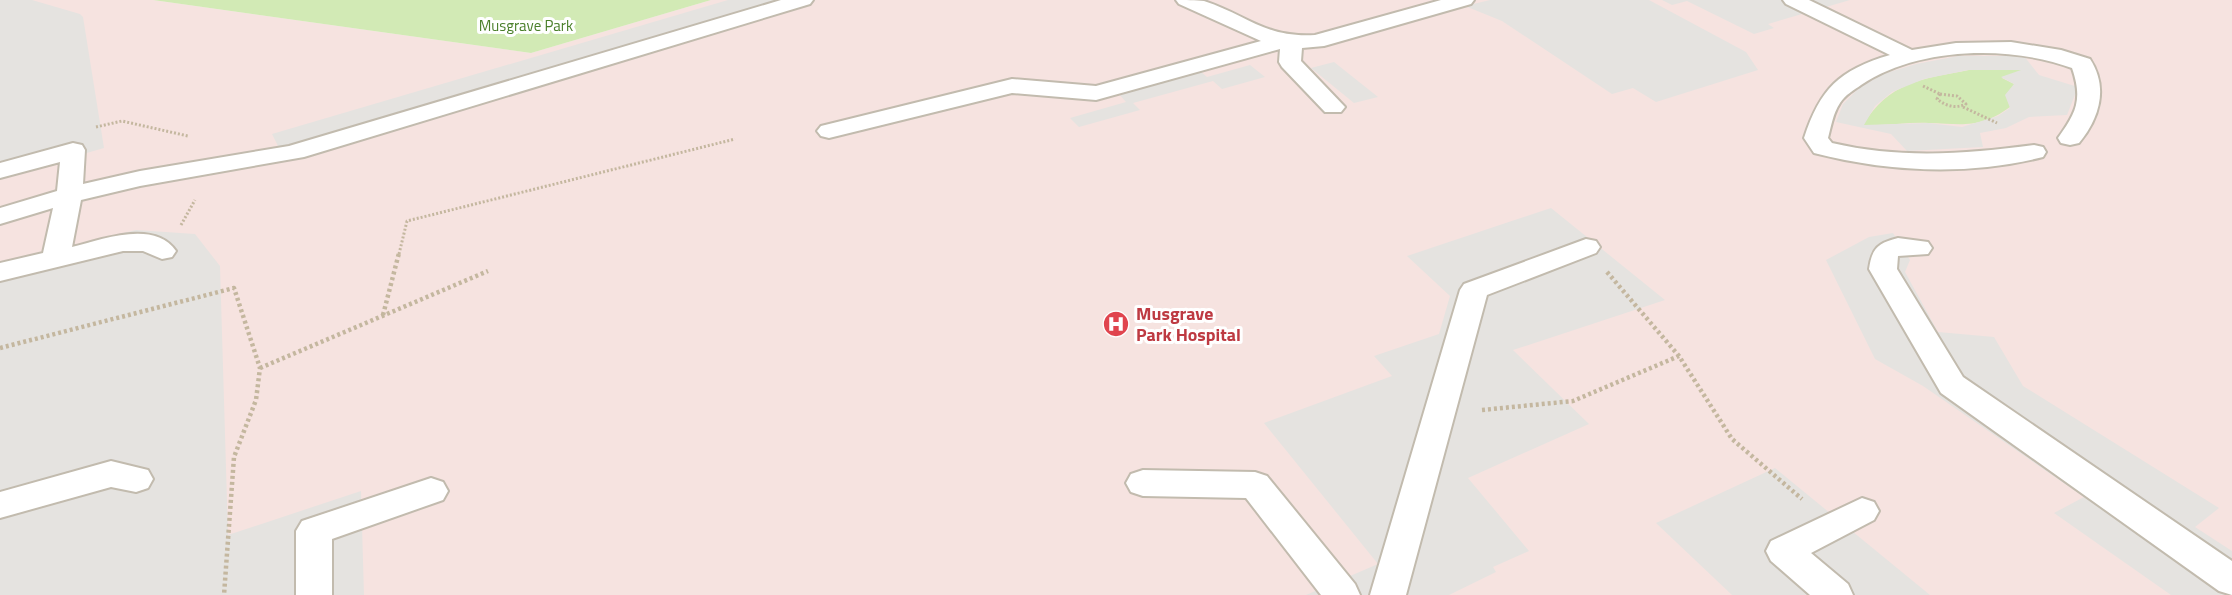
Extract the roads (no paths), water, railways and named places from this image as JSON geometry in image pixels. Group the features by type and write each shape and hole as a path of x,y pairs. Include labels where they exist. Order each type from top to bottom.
{"lane":[{"path":"0,216 69,194 159,175 258,161 295,152 803,0"},
{"path":"1186,0 1286,43"},
{"path":"829,131 1012,86 1029,84 1079,95 1096,93 1286,43 1316,41 1464,0"},
{"path":"1793,0 1910,57"},
{"path":"1286,43 1290,63 1334,106"},
{"path":"2034,152 1947,162 1889,162 1823,148 1816,138 1831,98 1851,82 1883,64 1910,57 1954,51 1996,50 2041,52 2068,57 2082,64 2088,80 2090,108 2079,129 2070,138"},
{"path":"0,171 73,150 69,194 56,258"},
{"path":"0,272 123,243 148,243 162,251"},
{"path":"1918,248 1898,246 1884,252 1883,269 1952,385 2232,580"},
{"path":"1388,595 1474,290 1586,247"},
{"path":"0,505 111,474 136,479"},
{"path":"1143,483 1255,485 1342,595"},
{"path":"314,595 315,531 431,491"},
{"path":"1835,595 1784,551 1849,518"},
{"path":"2192,550 2232,572"}],"place":[{"name":"Musgrave Park Hospital","path":"1116,324"}],"park label":[{"name":"Musgrave Park","path":"526,26"}]}
